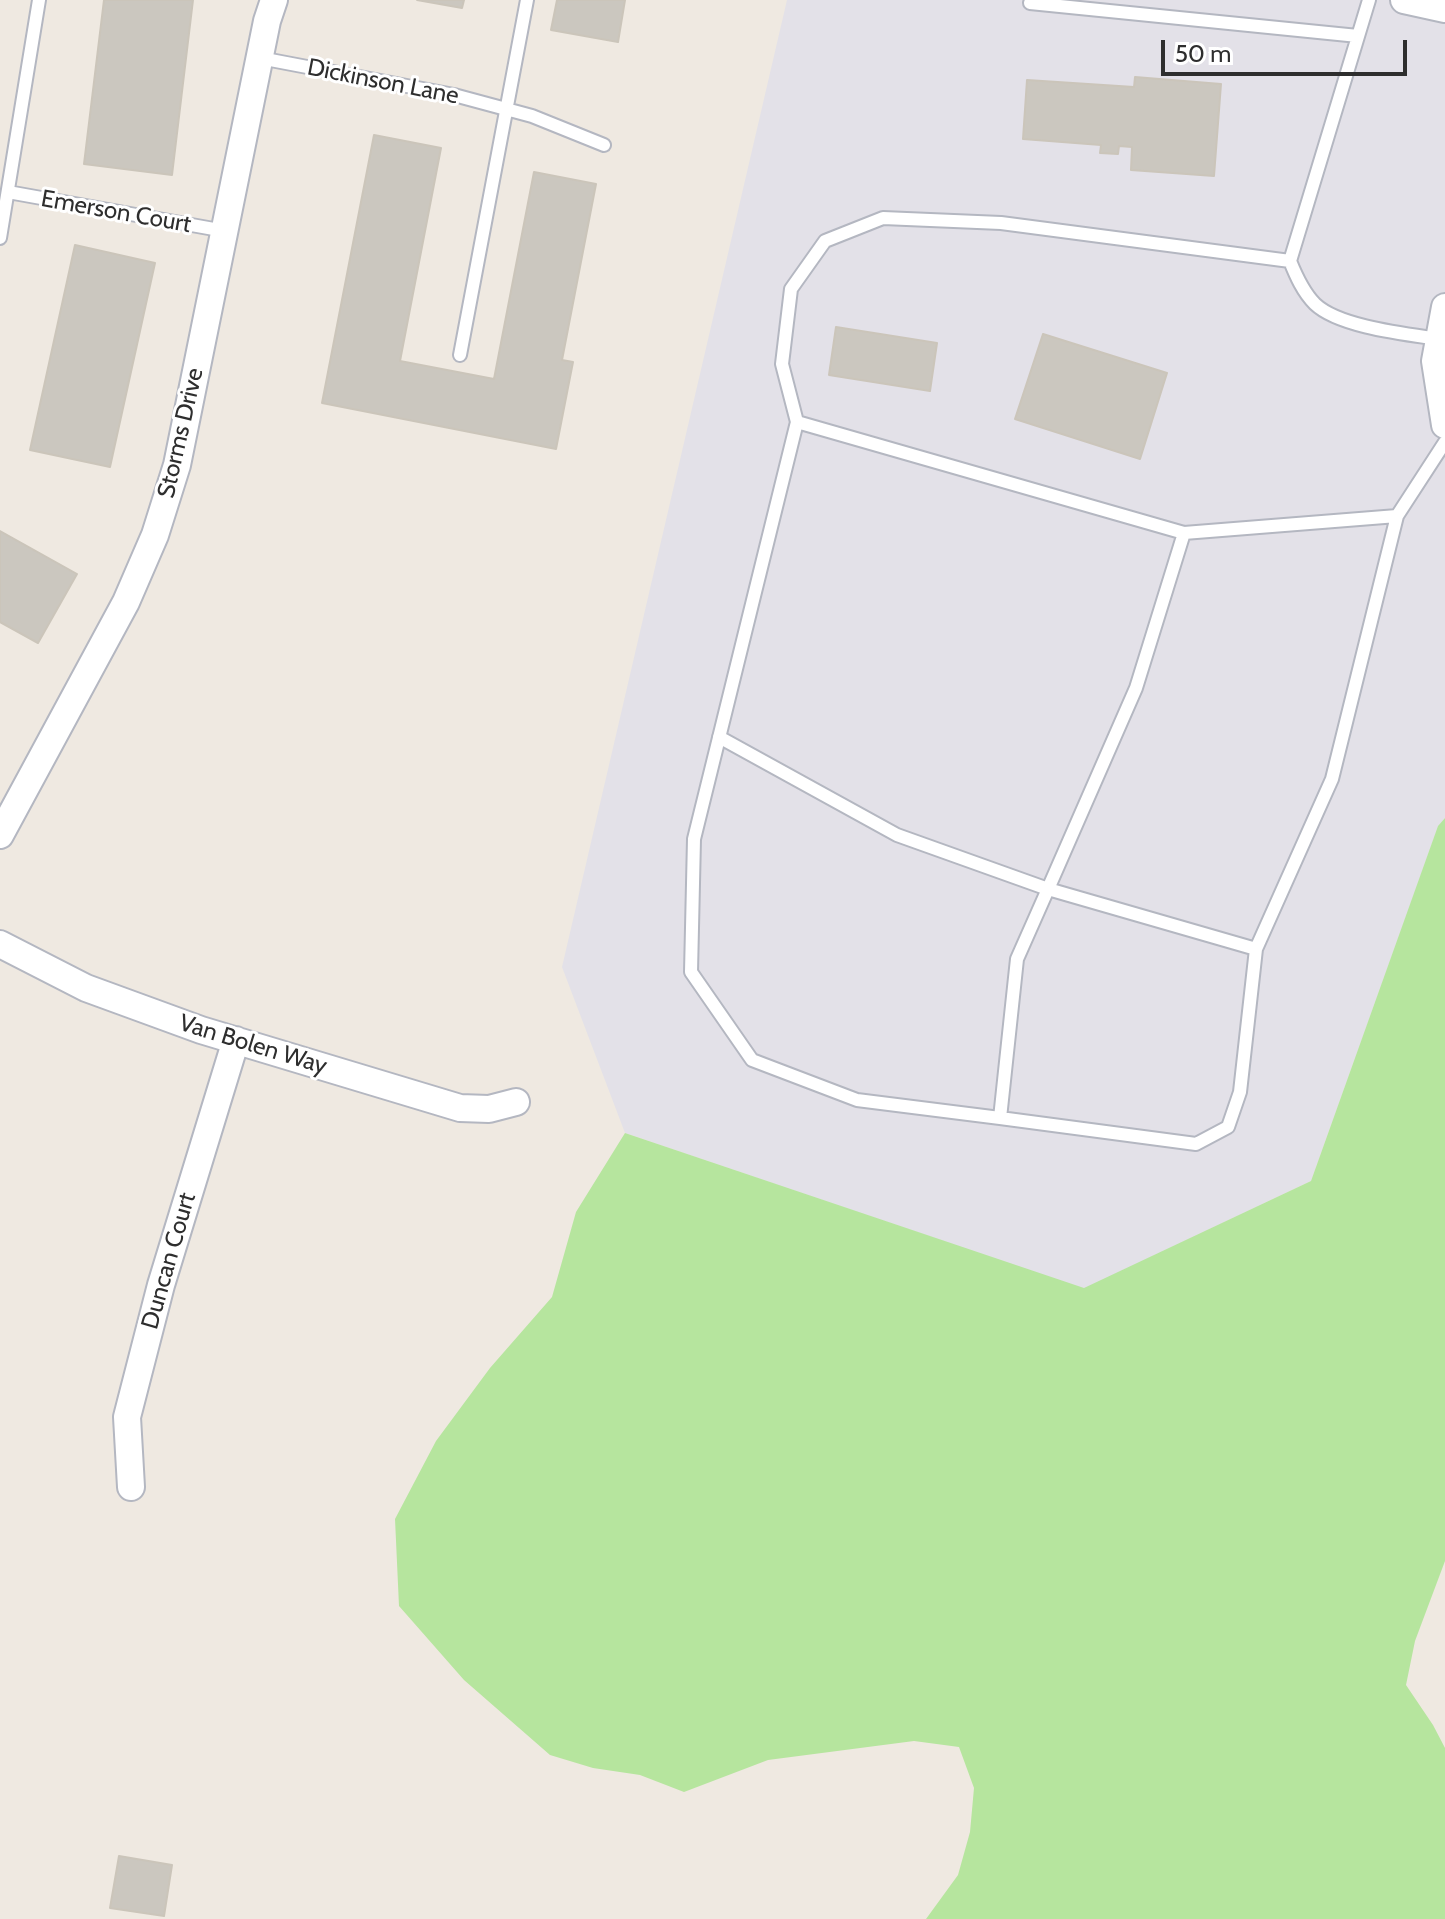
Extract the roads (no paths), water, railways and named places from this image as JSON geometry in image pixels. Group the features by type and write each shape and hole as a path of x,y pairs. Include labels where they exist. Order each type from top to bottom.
{"street":[{"name":"Storms Drive","path":"0,835 126,602 155,535 177,465 274,0"},
{"path":"1404,0 1445,9"},
{"path":"1445,307 1435,361 1445,425"},
{"name":"Van Bolen Way","path":"0,944 86,988 236,1040 460,1108 489,1109 516,1102"},
{"name":"Duncan Court","path":"131,1487 127,1417 161,1285 236,1040"}],"lane":[{"name":"Emerson Court","path":"0,238 39,0"},
{"path":"460,355 527,0"},
{"path":"1369,0 1290,261 1299,283 1316,306 1358,325 1439,339"},
{"path":"1030,3 1358,36"},
{"name":"Dickinson Lane","path":"260,58 454,95 532,116 604,145"},
{"name":"Emerson Court","path":"8,192 225,231"},
{"path":"1290,261 1001,223 883,218 825,241 791,289 782,364 797,422 694,839 691,972 752,1060 857,1100 1196,1144 1228,1127 1240,1092 1256,949 1332,779 1397,516 1445,442"},
{"path":"797,422 1184,533 1397,516"},
{"path":"1000,1118 1017,959 1136,688 1184,533"},
{"path":"719,737 897,835 1048,889 1256,949"}]}
